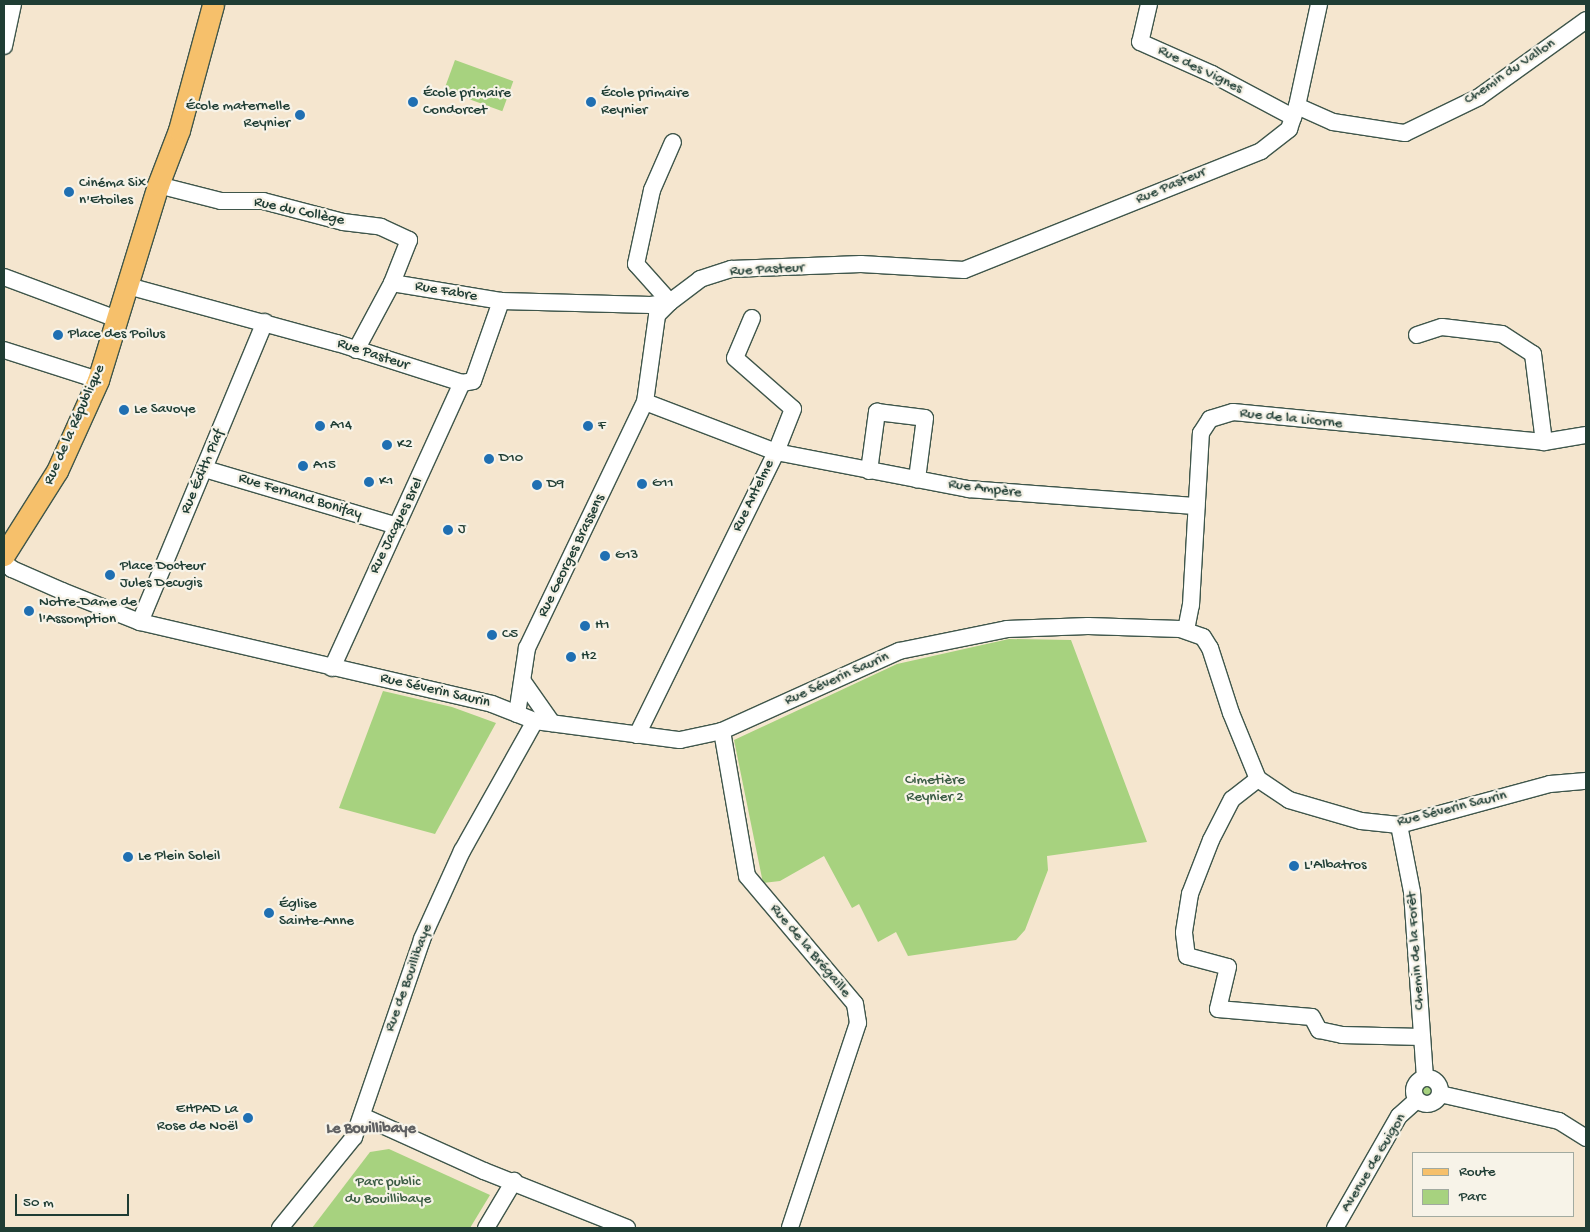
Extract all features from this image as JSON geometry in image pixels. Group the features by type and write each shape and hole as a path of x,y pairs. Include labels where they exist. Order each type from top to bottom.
{"main road":[{"name":"Rue de la République","path":"4,555 57,471 98,380 158,185 179,130 211,4"}],"street":[{"path":"4,46 13,4"},
{"name":"Rue des Vignes","path":"1149,4 1140,42 1295,112"},
{"path":"1295,112 1319,4"},
{"name":"Chemin du Vallon","path":"1295,112 1333,122 1405,133 1479,97 1586,20"},
{"name":"Rue Pasteur","path":"670,302 700,278 731,269 861,264 964,270 1261,151 1289,129 1295,112"},
{"path":"670,302 636,264 652,190 673,142"},
{"name":"Rue du Collège","path":"158,185 222,201 263,201 344,222 381,227 408,240"},
{"name":"Rue Fabre","path":"356,350 392,283 408,240"},
{"path":"4,277 117,320"},
{"name":"Rue Fabre","path":"392,283 501,301"},
{"name":"Rue Pasteur","path":"128,286 265,322 462,383"},
{"path":"462,383 473,381 501,301 651,305 670,302"},
{"path":"645,402 658,315 670,302"},
{"path":"752,318 735,358 793,409 776,452"},
{"name":"Rue Édith Piaf","path":"140,622 265,322"},
{"path":"1417,335 1442,327 1502,334 1533,354 1544,442"},
{"path":"4,350 98,380"},
{"name":"Rue Jacques Brel","path":"332,668 394,525 419,480 462,383"},
{"name":"Rue Antelme","path":"636,735 776,452 645,402"},
{"name":"Rue Georges Brassens","path":"517,714 524,683 527,648 645,402"},
{"path":"869,472 877,412 925,418 917,479"},
{"name":"Rue de la Licorne","path":"1186,630 1191,605 1201,433 1210,419 1233,412 1544,442 1586,435"},
{"name":"Rue Ampère","path":"776,452 869,472 917,479 969,490 1196,506"},
{"name":"Rue Fernand Bonifay","path":"205,469 394,525"},
{"name":"Rue Séverin Saurin","path":"4,562 12,569 54,588 140,622 492,704 535,721 680,740 722,731 899,651 1008,629 1088,626 1186,630 1203,637 1210,648 1231,713 1258,779 1289,800 1360,821 1399,825 1456,807 1550,784 1586,781"},
{"path":"524,683 552,723"},
{"name":"Rue de Bouillibaye","path":"280,1228 354,1137 422,939 462,851 535,721"},
{"name":"Rue de la Brégaille","path":"722,731 747,876 855,1004 858,1023 790,1228"},
{"path":"1258,779 1232,799 1211,840 1190,894 1184,933 1187,956 1228,967 1218,1009 1312,1017 1319,1030 1342,1035 1422,1037"},
{"name":"Chemin de la Forêt","path":"1399,825 1412,892 1425,1078"},
{"path":"1425,1078 1437,1083 1440,1094 1427,1105 1417,1100 1415,1085 1425,1078"},
{"path":"1440,1094 1559,1121 1586,1138"},
{"name":"Avenue de Guigon","path":"1335,1228 1399,1116 1417,1100"},
{"path":"362,1116 627,1228"},
{"path":"486,1228 514,1181"}],"green space":[{"path":"455,60 513,81 502,111 444,90"},
{"name":"Cimetière Reynier 2","path":"1009,639 1071,640 1147,842 1047,856 1048,870 1025,930 1016,940 908,956 896,932 878,942 859,904 852,908 824,856 780,881 763,883 734,740 897,664"},
{"path":"383,691 452,707 496,723 435,834 339,808"},
{"path":"1426,1078 1435,1082 1439,1091 1435,1100 1426,1104 1417,1100 1413,1091 1417,1082"},
{"name":"Parc public du Bouillibaye","path":"389,1149 490,1195 470,1228 312,1228 370,1152"}],"place":[{"name":"École primaire Condorcet","path":"413,102"},
{"name":"École primaire Reynier","path":"591,102"},
{"name":"École maternelle Reynier","path":"300,115"},
{"name":"Cinéma Six n'Etoiles","path":"69,192"},
{"name":"Place des Poilus","path":"58,335"},
{"name":"Le Savoye","path":"124,410"},
{"name":"A14","path":"320,426"},
{"name":"F","path":"588,426"},
{"name":"K2","path":"387,445"},
{"name":"D10","path":"489,459"},
{"name":"A15","path":"303,466"},
{"name":"K1","path":"369,482"},
{"name":"G11","path":"642,484"},
{"name":"D9","path":"537,485"},
{"name":"J","path":"448,530"},
{"name":"G13","path":"605,556"},
{"name":"Place Docteur Jules Decugis","path":"110,575"},
{"name":"Notre-Dame de l'Assomption","path":"29,611"},
{"name":"H1","path":"585,626"},
{"name":"C5","path":"492,635"},
{"name":"H2","path":"571,657"},
{"name":"Le Plein Soleil","path":"128,857"},
{"name":"L'Albatros","path":"1294,866"},
{"name":"Église Sainte-Anne","path":"269,913"},
{"name":"EHPAD La Rose de Noël","path":"248,1118"}],"district":[{"name":"Le Bouillibaye","path":"371,1130"}]}
